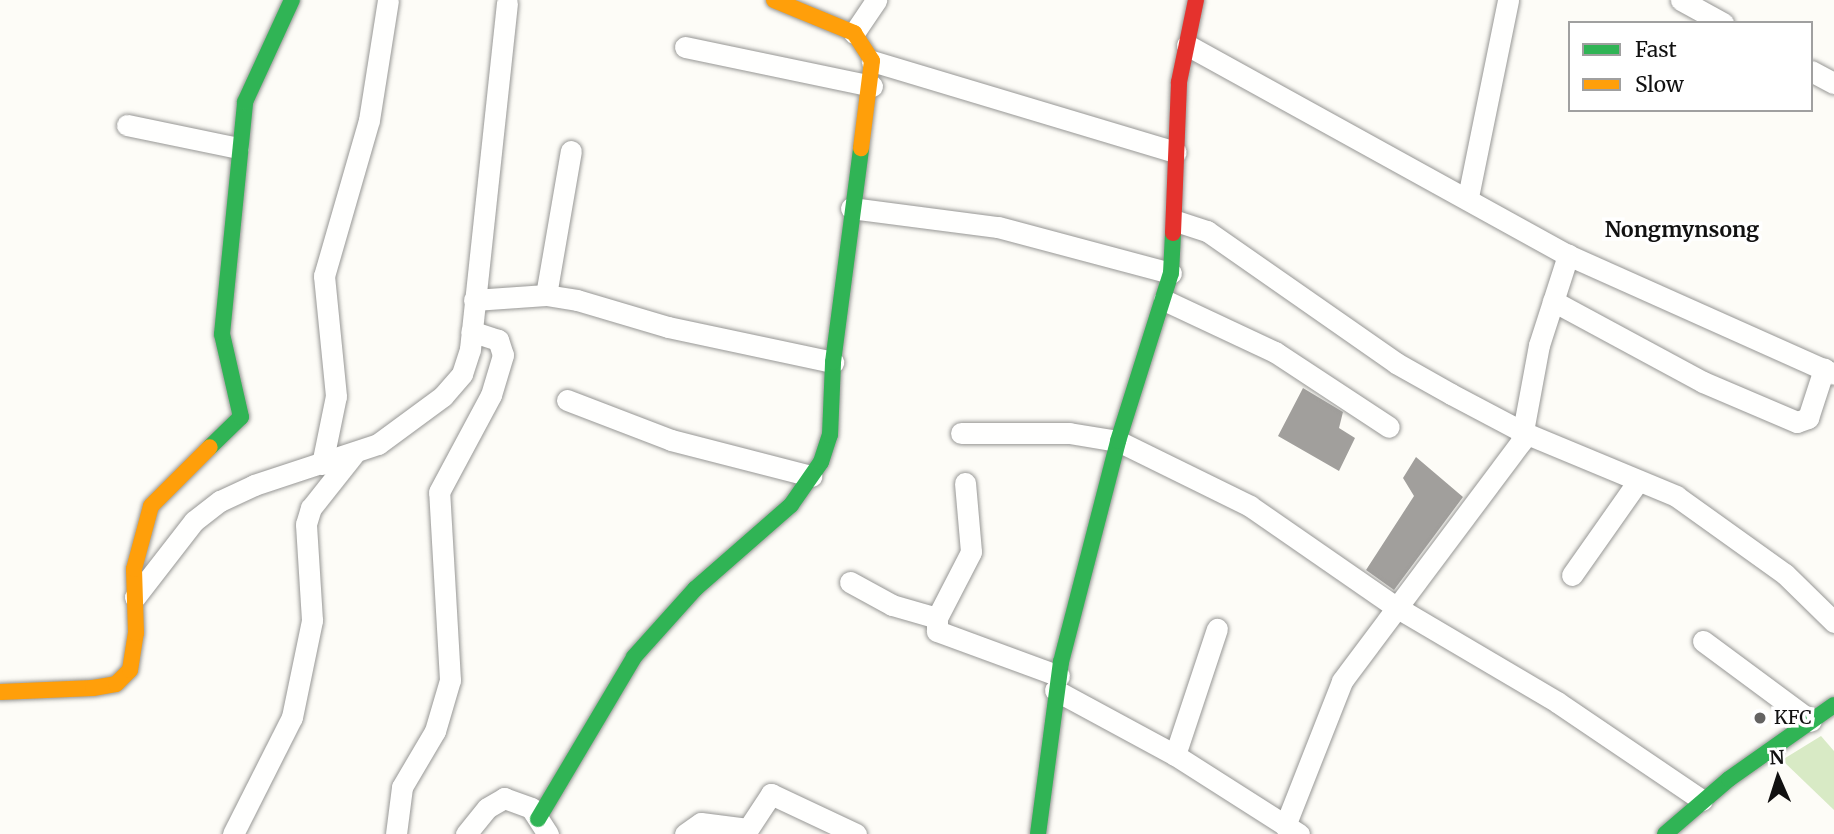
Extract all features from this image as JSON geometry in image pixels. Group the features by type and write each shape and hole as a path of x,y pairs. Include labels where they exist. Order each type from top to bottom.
{"street":[{"path":"0,692 116,684 130,670 135,569 152,506 241,417 222,334 239,148 245,102 292,0"},
{"path":"322,464 336,396 324,276 369,120 388,0"},
{"path":"466,834 487,808 504,798 517,800 543,826 634,657 695,589 790,505 811,476 830,435 833,362 851,208 872,86 872,61 854,33 774,0"},
{"path":"854,33 876,0"},
{"path":"1038,834 1057,683 1118,441 1171,273 1176,221 1176,152 1186,45 1196,0"},
{"path":"1468,197 1508,0"},
{"path":"1681,0 1719,21"},
{"path":"135,597 194,521 220,501 378,444 443,396 462,374 471,331 507,3"},
{"path":"1186,45 1468,197 1568,255 1829,371 1811,413 1797,422 1703,382 1553,301"},
{"path":"685,47 872,86"},
{"path":"872,61 1176,152"},
{"path":"1813,72 1834,83"},
{"path":"127,125 239,148"},
{"path":"546,295 571,152"},
{"path":"851,208 1010,229 1171,273"},
{"path":"1176,221 1207,231 1396,363 1525,433 1638,481 1721,524 1834,622"},
{"path":"965,483 971,552 966,570 937,618 937,631 1057,683 1292,830 1328,705 1396,607 1509,466 1525,433 1527,398 1568,255"},
{"path":"474,300 546,295 833,362"},
{"path":"1164,300 1275,352 1389,427"},
{"path":"396,834 402,787 435,730 450,680 439,492 491,395 503,355 498,340 471,331"},
{"path":"566,400 671,440 811,476"},
{"path":"961,433 1069,433 1118,441 1250,506 1396,607 1557,702 1702,800"},
{"path":"233,834 292,717 312,620 306,524 311,508 353,455"},
{"path":"1572,575 1638,481"},
{"path":"850,582 884,601 937,618"},
{"path":"1175,755 1217,629"},
{"path":"1703,641 1811,721"},
{"path":"1665,834 1702,800 1834,705"},
{"path":"685,834 701,823 748,829 771,794 856,834"}],"green space":[{"path":"1821,736 1834,751 1834,810 1782,760"}],"building":[{"path":"1303,388 1343,412 1339,428 1355,438 1339,471 1278,436"},
{"path":"1416,457 1463,497 1394,590 1366,570 1414,496 1403,478"}],"traffic: fast":[{"path":"210,447 241,417 222,334 245,102 292,0"},
{"path":"538,819 634,657 695,589 791,505 821,462 830,435 833,362 861,148"},
{"path":"1038,834 1061,662 1118,441 1171,273 1173,233"},
{"path":"1665,834 1729,779 1834,705"}],"traffic: slow":[{"path":"774,0 854,33 872,61 861,148"},
{"path":"0,692 93,688 116,684 130,670 136,633 134,569 151,506 210,447"}],"traffic: jam":[{"path":"1173,233 1179,82 1196,0"}],"place":[{"name":"KFC","path":"1760,718"}],"district":[{"name":"Nongmynsong","path":"1682,230"}]}
